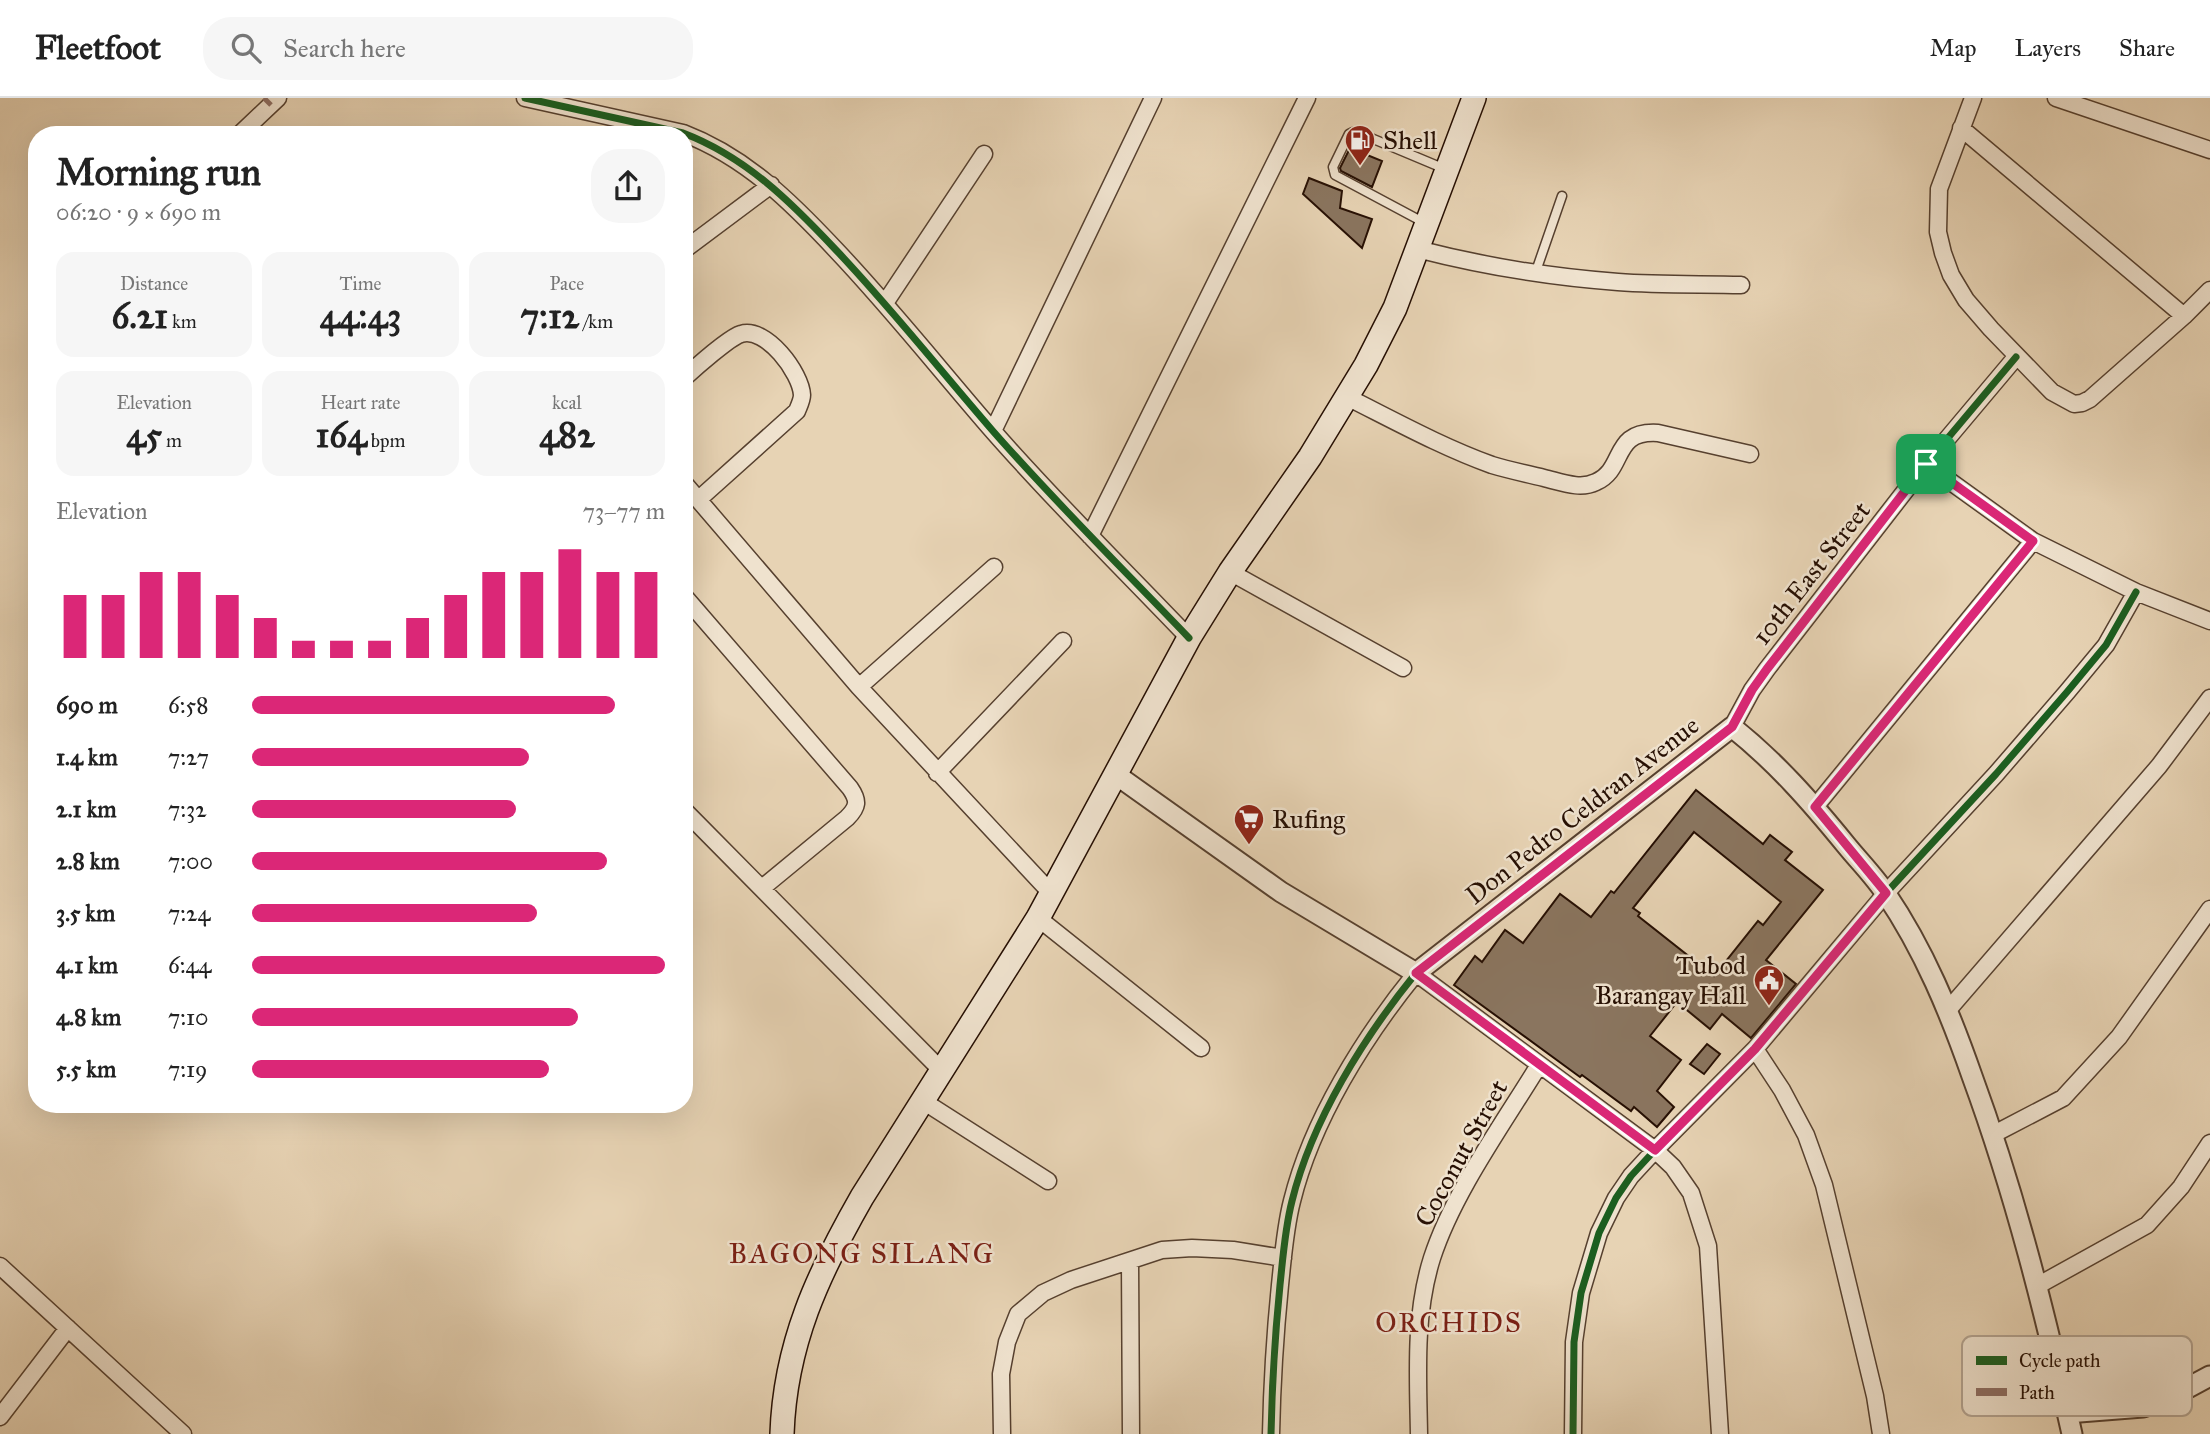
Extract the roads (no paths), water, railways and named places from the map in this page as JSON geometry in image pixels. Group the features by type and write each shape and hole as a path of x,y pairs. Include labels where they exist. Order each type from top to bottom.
{"main road":[{"path":"782,1434 783,1400 791,1359 814,1288 839,1237 1038,918 1189,638 1230,572 1310,457 1366,365 1395,307 1474,98"}],"street":[{"path":"248,126 278,98"},
{"path":"524,98 646,126"},
{"path":"993,431 1153,98"},
{"path":"1090,536 1307,98"},
{"path":"1973,98 1939,189 1938,232 1943,253 1951,275 1966,300 2016,357 2052,392 2074,404 2090,399 2210,290"},
{"path":"2056,98 2210,150"},
{"path":"1961,128 2184,316"},
{"path":"693,138 707,142 748,167 809,221 885,303 993,431 1189,638"},
{"path":"885,303 984,154"},
{"path":"693,243 771,185"},
{"path":"1417,249 1466,262 1535,274 1619,282 1741,285"},
{"path":"693,370 740,334 753,333 768,341 784,358 799,381 802,398 797,411 699,499"},
{"name":"10th East Street","path":"1732,727 1767,669 1926,464 2016,357"},
{"path":"1347,397 1483,461 1574,486 1598,482 1611,468 1627,441 1645,432 1750,454"},
{"path":"1926,464 2033,541 2136,592 2210,621"},
{"path":"693,493 859,687 1051,893"},
{"path":"1815,807 2033,541"},
{"path":"859,687 994,566"},
{"path":"1230,572 1402,668"},
{"path":"1573,1434 1574,1342 1581,1293 1599,1233 1616,1198 1631,1176 1655,1150 1755,1049 1886,893 1996,774 2067,692 2106,645 2136,592"},
{"path":"693,606 858,800 857,806 847,818 762,888"},
{"path":"937,773 1063,641"},
{"path":"1948,1010 2159,766 2210,698"},
{"name":"Don Pedro Celdran Avenue","path":"1416,973 1732,727 1763,752 1815,807 1886,893 1914,943 1948,1010 1994,1134 2049,1336"},
{"path":"1115,774 1281,892 1416,973 1655,1150 1674,1167 1691,1193 1708,1247 1720,1434"},
{"path":"693,819 942,1071"},
{"path":"1994,1134 2063,1098 2119,1037 2210,909"},
{"path":"1038,918 1201,1048"},
{"path":"1271,1434 1273,1359 1283,1258 1292,1202 1311,1144 1362,1047 1387,1009 1416,973"},
{"path":"1755,1049 1782,1090 1806,1135 1824,1185 1881,1434"},
{"name":"Coconut Street","path":"1419,1434 1418,1343 1423,1297 1432,1258 1465,1187 1539,1065"},
{"path":"923,1101 1048,1181"},
{"path":"2037,1286 2147,1225 2181,1187 2210,1143"},
{"path":"1002,1434 1001,1374 1007,1342 1018,1314 1043,1293 1071,1280 1162,1250 1233,1250 1283,1258"},
{"path":"1130,1261 1131,1434"},
{"path":"0,1266 183,1434"},
{"path":"0,1417 68,1328"},
{"path":"2192,1386 2210,1376"},
{"name":"Don Pedro Celdran Avenue","path":"2068,1416 2072,1434"}],"lane":[{"path":"1426,224 1335,175 1334,167 1349,134 1353,132 1446,169"},
{"path":"1535,274 1562,196"}],"place":[{"name":"Shell","path":"1360,167"},
{"name":"Rufing","path":"1249,846"},
{"name":"Tubod Barangay Hall","path":"1769,1007"}],"district":[{"name":"BAGONG SILANG","path":"862,1253"},
{"name":"ORCHIDS","path":"1449,1322"}]}
